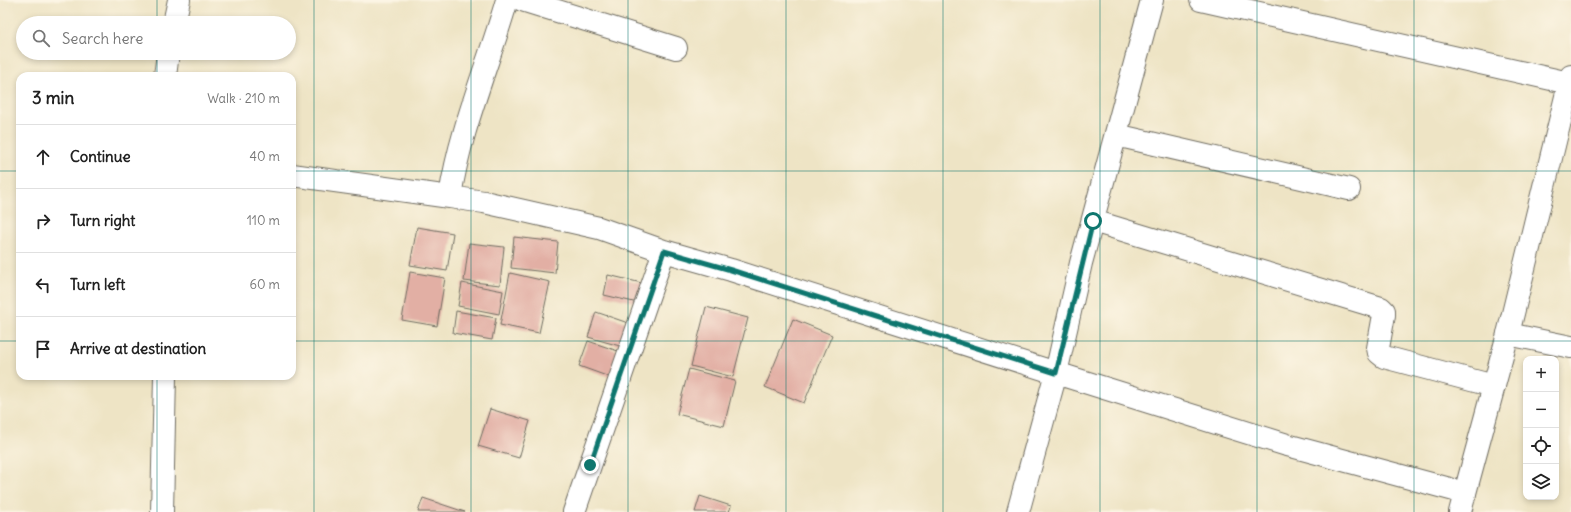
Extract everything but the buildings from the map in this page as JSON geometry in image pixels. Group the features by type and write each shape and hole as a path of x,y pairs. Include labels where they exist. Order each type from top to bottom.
{"street":[{"path":"176,16 179,0"},
{"path":"450,197 455,168 464,132 494,44 507,0"},
{"path":"522,0 676,48"},
{"path":"1018,512 1056,373 1093,221 1152,0"},
{"path":"296,176 484,202 599,228 664,251 731,270 1287,445 1462,502 1508,334 1570,80 1201,0"},
{"path":"166,72 167,60"},
{"path":"1116,135 1349,189"},
{"path":"1093,221 1381,308 1384,310 1384,315 1378,348 1379,353 1384,357 1494,386"},
{"path":"574,512 664,251"},
{"path":"1508,334 1571,347"},
{"path":"162,512 165,380"}],"route":[{"path":"590,465 664,251 731,270 952,342 1056,373 1081,263 1093,221"}]}
